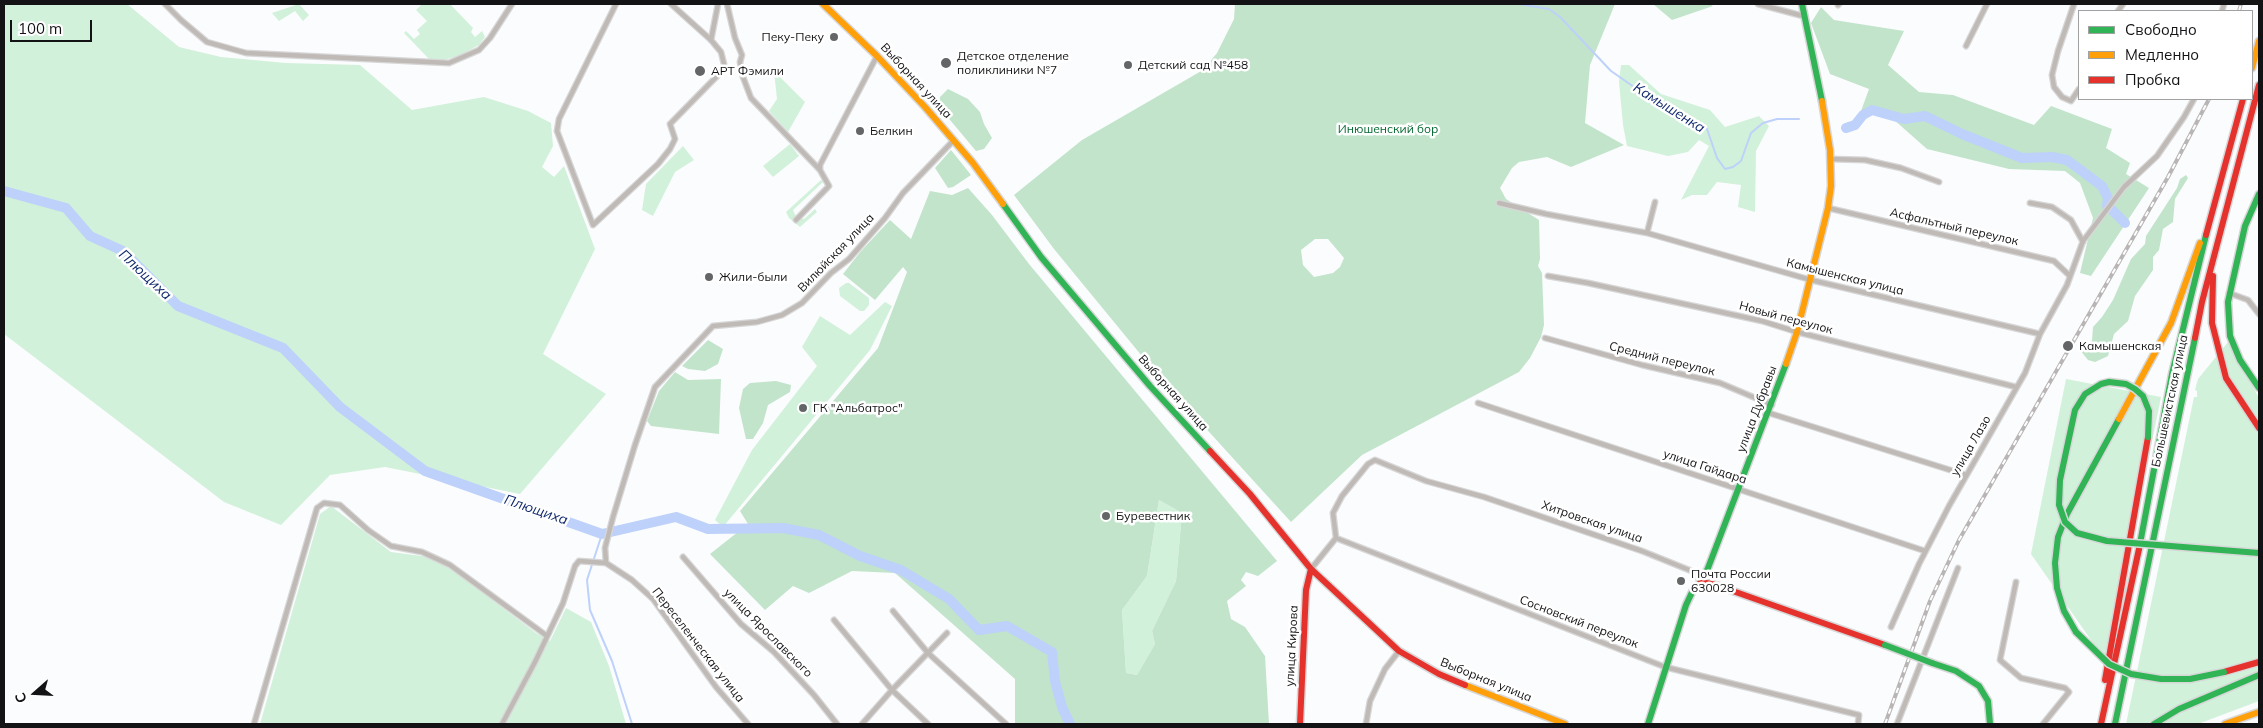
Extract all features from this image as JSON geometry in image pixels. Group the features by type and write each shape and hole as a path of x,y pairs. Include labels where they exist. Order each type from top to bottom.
{"main road":[{"name":"Выборная улица","path":"823,4 877,56 954,140 1041,257 1150,386 1250,494 1311,569 1399,651 1439,674 1565,724"},
{"name":"улица Дубравы","path":"1648,724 1686,605 1694,588 1701,582 1772,405 1797,332 1828,208 1830,159 1820,88 1802,4"},
{"path":"2253,64 2259,41"},
{"name":"Большевистская улица","path":"2115,724 2202,302 2259,85"},
{"name":"Большевистская улица","path":"2100,724 2132,578 2172,374 2210,219 2243,100"},
{"path":"2259,194 2245,226 2229,293 2230,336 2240,360 2259,388"},
{"path":"2210,219 2193,260 2171,323 2067,514 2058,537 2055,563 2057,588 2064,612 2076,632 2109,664 2131,674 2161,679 2190,679 2259,662"},
{"path":"2218,244 2212,286 2212,323 2217,347 2226,378 2259,428"},
{"path":"2100,724 2148,437 2149,411 2142,396 2126,384 2109,382 2101,384 2085,394 2075,410 2060,480 2059,505 2065,522 2077,533 2107,541 2259,553"},
{"name":"улица Кирова","path":"1300,724 1306,590 1311,569"},
{"name":"Хитровская улица","path":"1701,582 1716,585 1956,671 1979,686 1988,701 1990,724"},
{"path":"2154,724 2179,710 2259,675"},
{"path":"2225,724 2259,712"}],"street":[{"path":"165,4 207,42 246,53 449,63 479,50 490,38 512,4"},
{"path":"616,4 559,119 557,131 593,225 658,164 675,139 670,124 724,68 724,58 711,40 671,4"},
{"path":"711,40 718,4"},
{"path":"727,4 735,38 742,55 740,62 743,77 751,98 820,170 829,186 796,220"},
{"path":"1758,4 1804,16"},
{"path":"1966,46 1987,4"},
{"path":"2074,4 2052,75 2054,86 2062,98 2071,101 2078,90"},
{"path":"820,170 820,165 877,56"},
{"name":"улица Лазо","path":"1891,627 1925,551 2025,372 2040,334 2070,276 2083,242 2124,187 2157,156 2193,100"},
{"name":"Вилюйская улица","path":"606,563 605,548 612,517 652,396 670,370 713,326 757,322 782,315 802,303 831,273 849,259 885,218 903,192 954,140"},
{"path":"1830,159 1865,160 1901,168 1939,182"},
{"path":"1647,233 1655,202"},
{"name":"Камышенская улица","path":"1499,203 1647,233 1811,280 2040,334"},
{"path":"2030,203 2052,208 2071,220 2083,242"},
{"name":"Асфальтный переулок","path":"1828,208 2054,261 2070,276"},
{"name":"Новый переулок","path":"1548,276 1762,321 1797,332 2016,387"},
{"path":"2229,293 2248,300 2259,314"},
{"name":"Средний переулок","path":"1545,338 1633,363 1720,383 1772,405"},
{"name":"улица Гайдара","path":"1478,403 1925,551"},
{"path":"1769,413 1966,475"},
{"name":"Хитровская улица","path":"1336,538 1333,513 1352,483 1368,464 1375,460 1426,481 1484,498 1642,551 1694,572 1701,582"},
{"path":"254,724 317,508 324,503 340,505 368,530 391,546 422,552 450,565 547,636"},
{"path":"1311,569 1336,538"},
{"name":"Сосновский переулок","path":"1336,538 1665,667 1860,715 1858,724"},
{"name":"улица Ярославского","path":"683,557 741,624 774,652 814,695 837,724"},
{"path":"502,724 563,603 575,566 579,560 606,563"},
{"name":"Переселенческая улица","path":"606,563 632,580 653,599 716,687 748,724"},
{"path":"1897,724 1958,568"},
{"path":"2016,582 2000,660 2020,678 2068,689 2068,695 2043,724"},
{"path":"893,611 928,653 1006,724"},
{"path":"834,620 892,690 928,724"},
{"path":"862,724 892,690 947,634"},
{"path":"1366,724 1370,701 1385,669 1399,651"}],"green space":[{"path":"4,4 127,4 179,47 221,57 286,63 360,65 412,110 484,97 528,111 551,123 553,146 542,167 554,177 564,166 595,249 543,354 606,394 520,494 385,467 330,475 281,525 224,502 4,334"},
{"path":"299,4 309,15 303,21 295,11 279,21 272,13"},
{"path":"422,4 450,4 473,28 471,32 475,37 482,31 485,37 479,45 459,56 444,60 429,59 404,33 406,31 414,39 420,34 417,30 427,21 416,10"},
{"name":"Инюшенский бор","path":"1235,4 1615,4 1590,65 1585,123 1624,145 1571,167 1547,157 1519,162 1512,168 1500,188 1506,199 1539,220 1540,259 1538,266 1542,273 1544,325 1541,337 1530,358 1519,372 1362,455 1291,522 1160,378 1054,249 1014,195 1082,140 1203,70 1217,53 1234,19","holes":["1315,239 1328,239 1344,258 1340,267 1333,273 1314,277 1303,265 1301,250"]},
{"path":"1653,4 1709,4 1713,6 1672,20"},
{"path":"1821,7 1834,20 1904,31 1888,65 1919,92 1953,95 2034,125 2051,106 2112,129 2106,148 2130,163 2126,174 2149,188 2091,276 2080,273 2093,218 2080,183 2065,171 2009,169 1927,149 1893,119 1861,111 1869,89 1830,74 1811,23"},
{"path":"1621,65 1629,65 1661,94 1710,110 1725,127 1759,116 1769,126 1756,151 1755,212 1738,207 1741,185 1717,182 1707,195 1692,195 1681,200 1709,146 1699,140 1688,152 1668,156 1627,146 1619,82"},
{"path":"774,71 805,102 788,132 769,111 777,99"},
{"path":"948,89 968,99 980,112 992,138 984,149 976,151 940,108 940,97"},
{"path":"790,144 799,156 773,177 763,166"},
{"path":"683,146 694,160 675,172 653,216 642,210 646,184"},
{"path":"951,150 971,175 953,187 948,188 935,168"},
{"path":"2186,175 2188,178 2175,199 2173,222 2163,229 2159,250 2153,257 2153,270 2135,296 2128,321 2114,334 2108,356 2095,362 2088,360 2080,350 2092,341 2093,327 2113,300 2131,259 2145,244 2146,236 2177,188 2180,179"},
{"path":"821,180 823,182 793,210 797,219 804,219 815,209 817,212 800,227 789,218 786,212"},
{"path":"968,188 992,215 1029,264 1277,561 1258,576 1246,572 1241,580 1246,586 1227,601 1231,619 1245,627 1265,656 1269,724 1015,724 1015,679 895,573 852,571 809,593 793,586 765,610 710,554 748,524 740,511 878,348 907,272 903,267 875,300 843,274 861,251 890,220 911,239 930,191 952,195","holes":["1159,500 1182,513 1176,581 1152,631 1155,644 1137,675 1126,673 1122,610 1147,576"]},
{"path":"849,283 869,298 869,305 864,311 860,311 840,296 839,288"},
{"name":"ГК \"Альбатрос\"","path":"885,302 892,306 870,350 723,527 715,520 752,450 817,366 802,347 820,316 850,335"},
{"path":"708,340 723,349 718,364 705,371 688,369 682,366"},
{"path":"2228,342 2259,398 2259,701 2198,724 2126,724 2194,397 2197,397 2197,391 2195,390 2198,379"},
{"path":"675,372 688,380 721,379 719,434 651,426 647,421 659,391"},
{"path":"2066,379 2161,397 2107,663 2031,554"},
{"path":"776,381 791,385 790,392 768,405 763,423 753,439 746,439 739,408 743,389 750,383"},
{"path":"1159,500 1182,513 1176,581 1152,631 1155,644 1137,675 1126,673 1122,610 1147,576"},
{"path":"331,506 391,552 429,557 454,571 536,633 550,641 566,608 591,622 609,666 626,724 260,724 320,514"}],"waterway":[{"name":"Камышенка","path":"1519,4 1549,9 1560,17 1611,71 1647,96 1707,129 1717,158 1725,169 1733,167 1741,161 1751,133 1763,123 1777,119 1799,119"},
{"name":"Камышенка","path":"1846,128 1855,125 1863,115 1872,110 1904,119 1925,116 1962,134 2022,158 2052,157 2067,160 2102,186 2108,198 2107,206"},
{"name":"Плющиха","path":"4,191 66,208 90,236 123,251 178,306 283,348 340,407 425,471 602,534 676,517 708,529 783,528 819,535 860,556 901,570 949,599 979,630 1007,626 1052,652 1055,681 1062,707 1070,724"},
{"name":"Камышенка","path":"2112,210 2125,223"},
{"path":"602,534 587,580 590,610 612,661 632,724"}],"railway":[{"path":"2239,10 2241,4"},
{"path":"1885,724 1930,601 1959,540 2168,177 2208,100"}],"traffic: fast":[{"path":"1802,4 1822,101"},
{"path":"2259,194 2245,226 2228,302 2230,336 2240,360 2259,388"},
{"path":"1003,204 1041,257 1150,386 1210,451"},
{"path":"2139,549 2172,374 2206,235"},
{"path":"2115,724 2195,338"},
{"path":"1648,724 1686,605 1694,588 1701,582 1708,568 1786,364"},
{"path":"2148,437 2149,411 2143,396 2135,389 2126,384 2109,382 2101,384 2085,394 2075,410 2060,480 2059,505 2065,522 2077,533 2107,541 2259,553"},
{"path":"2076,632 2064,611 2057,588 2055,563 2058,537 2067,514 2119,419"},
{"path":"2076,632 2109,664 2131,674 2161,679 2190,679 2224,672"},
{"path":"1885,645 1932,663"},
{"path":"1932,663 1956,671 1979,686 1988,701 1990,724"},
{"path":"2154,724 2179,709 2259,675"}],"traffic: slow":[{"path":"823,4 877,56 925,107 973,163 1003,204"},
{"path":"2253,64 2259,41"},
{"path":"1786,364 1797,332 1828,208 1831,186 1830,150 1822,101"},
{"path":"2119,419 2171,323 2200,243"},
{"path":"1465,685 1565,724"},
{"path":"2225,724 2259,712"}],"traffic: jam":[{"path":"2195,338 2202,302 2259,85"},
{"path":"2206,235 2243,100"},
{"path":"2213,276 2212,323 2226,378 2259,428"},
{"path":"2105,680 2148,437"},
{"path":"1210,451 1250,494 1311,569 1399,651 1439,674 1465,685"},
{"path":"2101,724 2139,549"},
{"path":"1300,724 1306,590 1311,569"},
{"path":"1701,582 1716,585 1885,645"},
{"path":"2224,672 2259,662"}],"place":[{"name":"Пеку-Пеку","path":"834,37"},
{"name":"Детское отделение поликлиники №7","path":"946,63"},
{"name":"Детский сад №458","path":"1128,65"},
{"name":"АРТ Фэмили","path":"700,71"},
{"name":"Белкин","path":"860,131"},
{"name":"Жили-были","path":"709,277"},
{"name":"Камышенская","path":"2068,346"},
{"name":"ГК \"Альбатрос\"","path":"803,408"},
{"name":"Буревестник","path":"1106,516"},
{"name":"Почта России 630028","path":"1681,581"}]}
